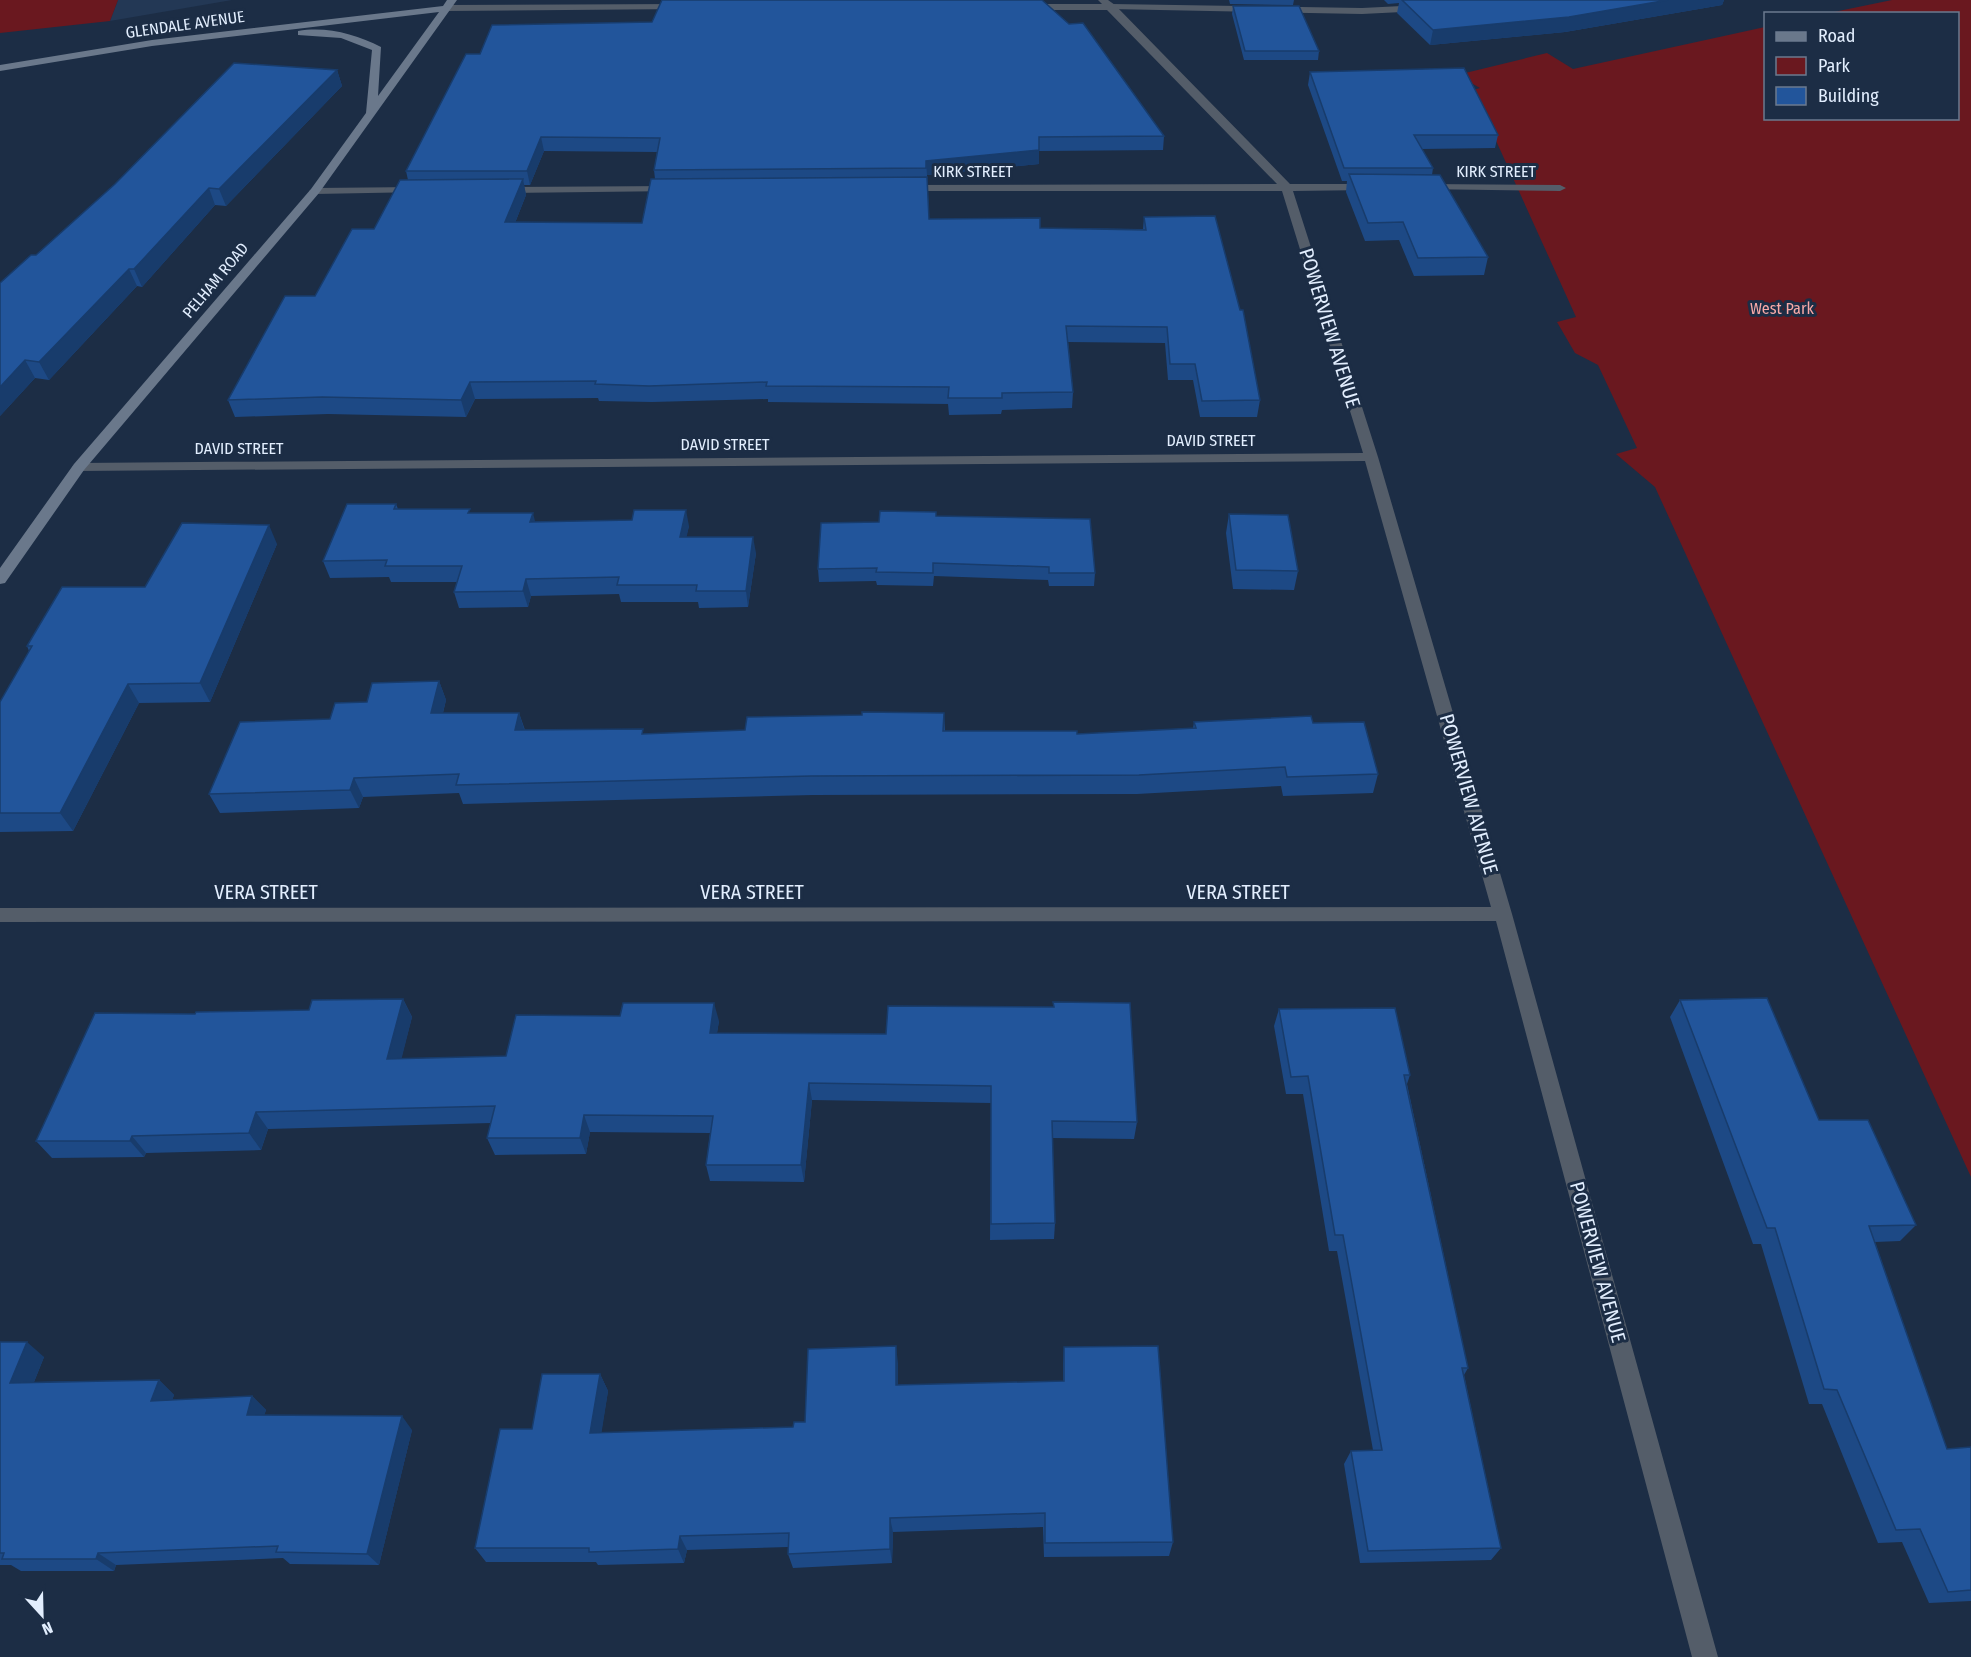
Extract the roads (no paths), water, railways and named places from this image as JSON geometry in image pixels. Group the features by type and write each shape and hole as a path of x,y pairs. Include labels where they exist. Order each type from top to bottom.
{"main road":[{"name":"GLENDALE AVENUE","path":"0,68 152,43 449,4"},
{"name":"PELHAM ROAD","path":"0,579 79,467 315,191 371,116 449,4"},
{"path":"152,43 308,33 343,35 377,49 371,116"}],"street":[{"path":"449,4 694,7"},
{"path":"1017,7 1108,4 1362,11 1432,7"},
{"name":"POWERVIEW AVENUE","path":"1108,4 1286,186 1371,457 1503,914 1705,1657"},
{"name":"KIRK STREET","path":"891,188 1381,187"},
{"name":"KIRK STREET","path":"1417,187 1560,188"},
{"path":"483,190 687,189"},
{"path":"315,191 435,190"},
{"name":"DAVID STREET","path":"79,467 1371,457"},
{"name":"VERA STREET","path":"0,915 1503,914"}],"park label":[{"name":"West Park","path":"1782,308"}]}
